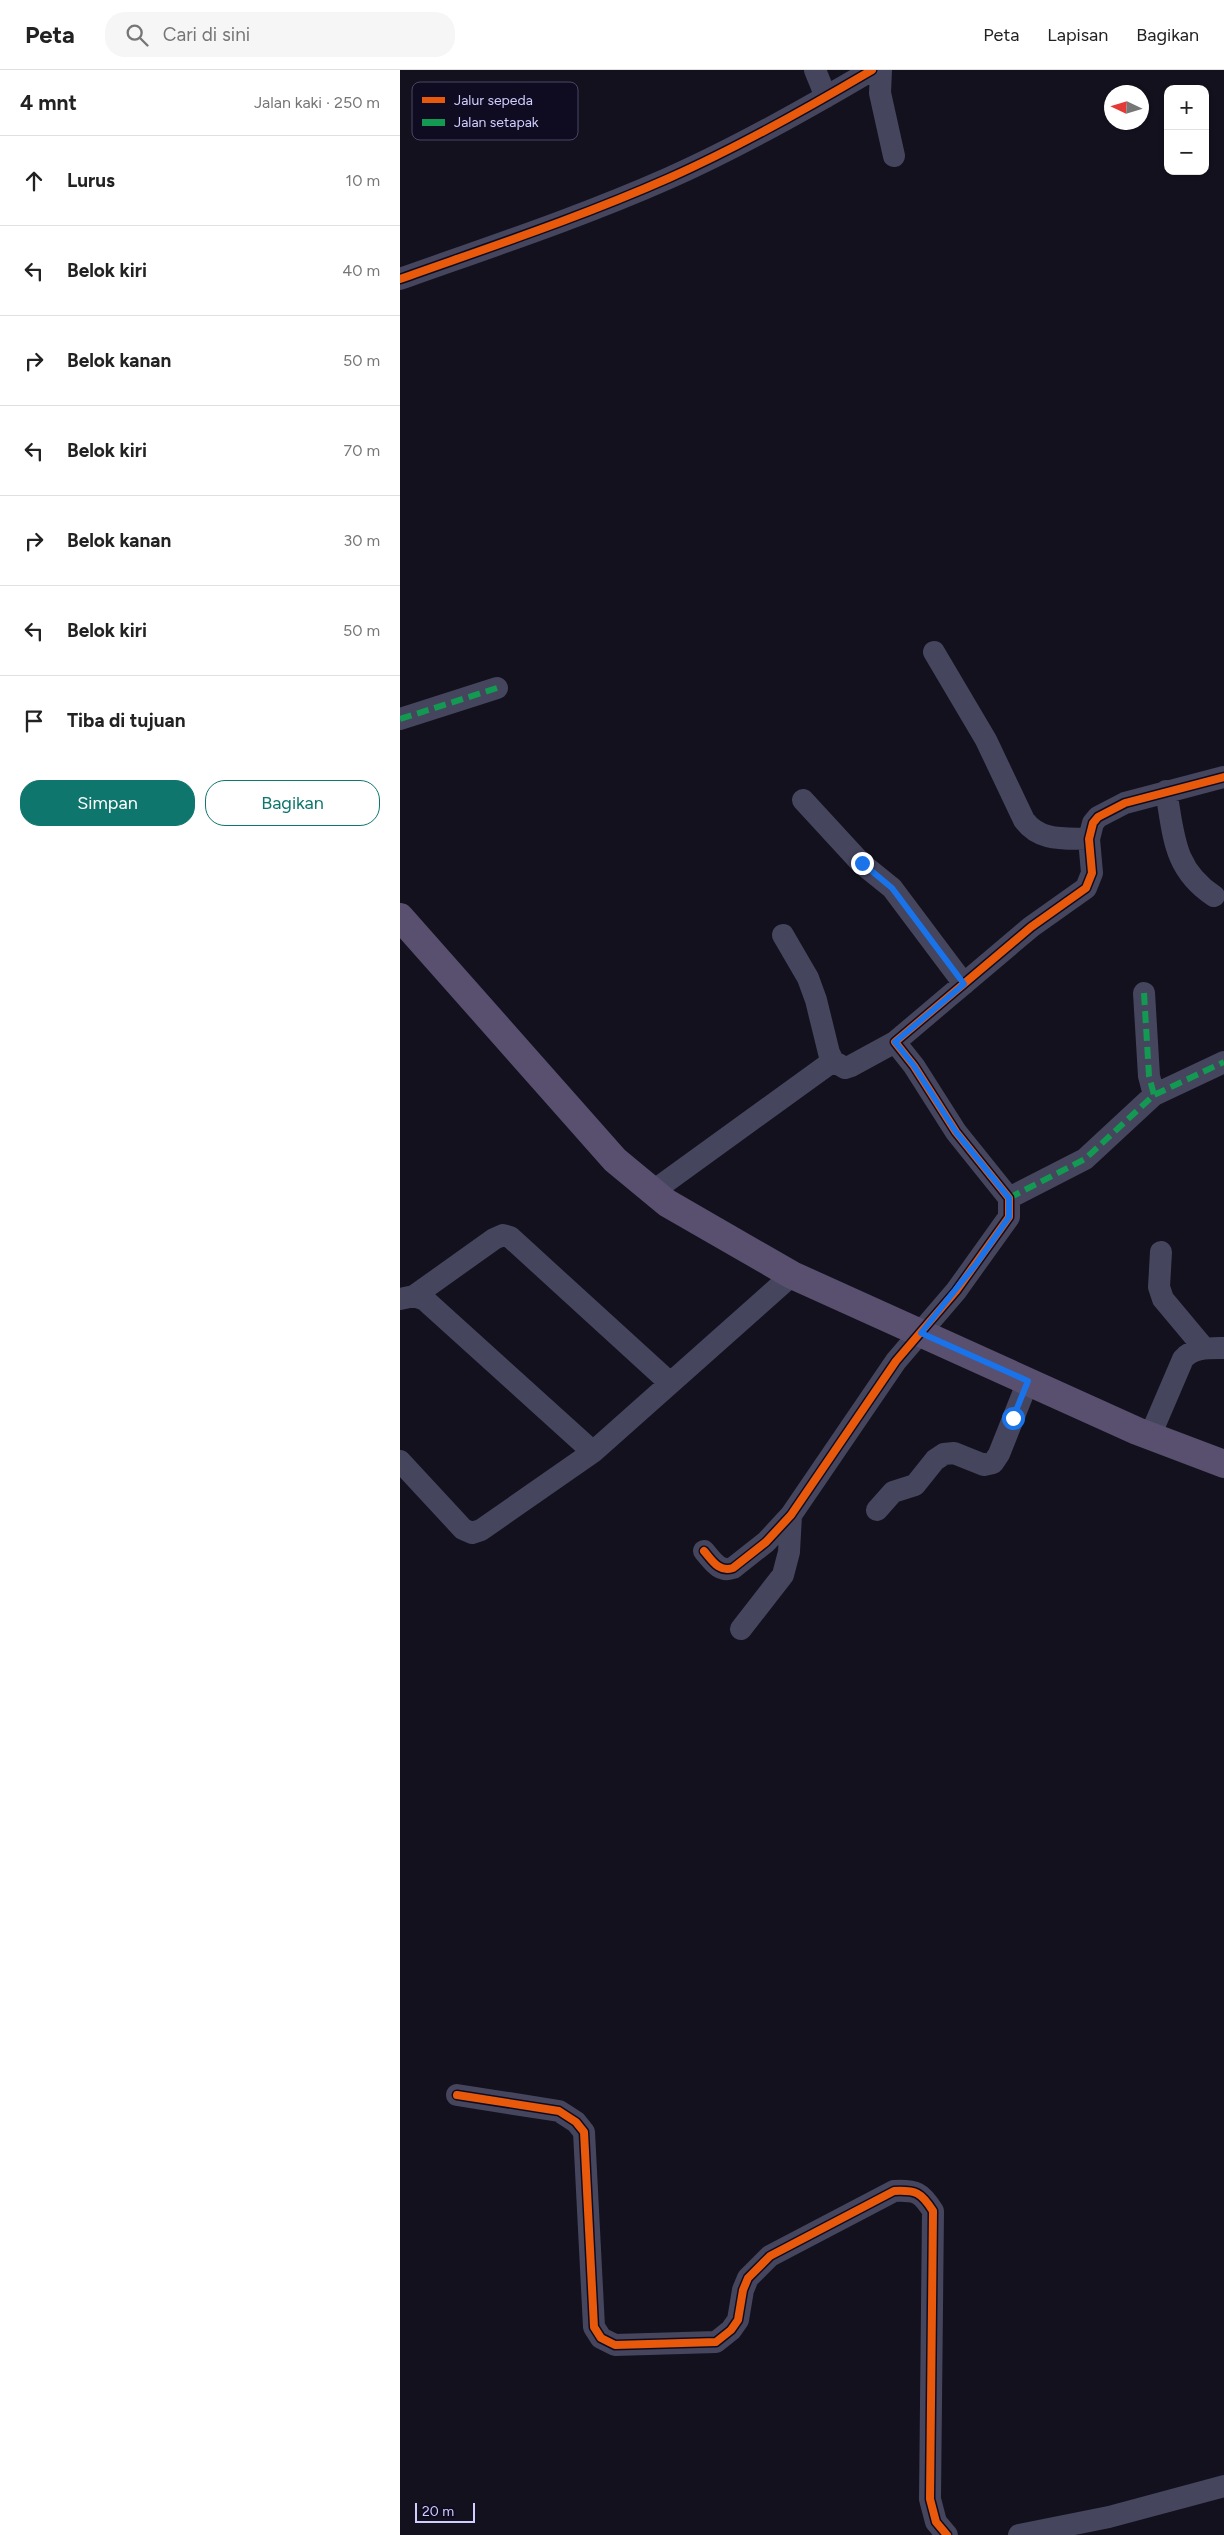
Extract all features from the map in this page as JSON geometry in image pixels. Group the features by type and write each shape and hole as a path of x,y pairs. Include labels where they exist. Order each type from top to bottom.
{"main road":[{"path":"400,917 615,1160 652,1192 792,1275 1150,1436 1224,1464"}],"street":[{"path":"815,70 826,97"},
{"path":"400,279 539,230 669,178 778,124 872,70"},
{"path":"881,70 880,93 894,156"},
{"path":"934,652 986,740 1024,820 1030,828 1047,837 1089,839"},
{"path":"400,719 496,688"},
{"path":"783,935 808,978 816,1000 829,1053 833,1061 845,1068 851,1066 895,1042 1031,927 1086,888 1092,874 1089,839 1093,823 1098,817 1113,807 1166,791 1224,777"},
{"path":"1166,791 1176,845 1183,866 1195,881 1214,896"},
{"path":"803,800 862,863 892,888 964,984"},
{"path":"1144,993 1149,1076 1154,1095"},
{"path":"704,1551 718,1567 728,1570 733,1568 766,1542 791,1515 896,1361 976,1264 1009,1217 1009,1198 956,1132 914,1066 895,1042"},
{"path":"652,1192 833,1061"},
{"path":"1009,1198 1085,1159 1154,1095 1224,1062"},
{"path":"407,1298 488,1243 503,1235 510,1237 670,1383"},
{"path":"1161,1252 1159,1287 1163,1299 1214,1348"},
{"path":"400,1461 463,1529 472,1532 481,1530 593,1452 792,1275"},
{"path":"407,1298 425,1300 463,1332 593,1452"},
{"path":"1150,1436 1183,1359 1188,1353 1214,1348"},
{"path":"877,1510 893,1492 915,1485 934,1460 944,1454 954,1453 984,1465 992,1463 999,1454 1028,1381"},
{"path":"741,1629 770,1595 782,1575 790,1552 791,1515"},
{"path":"457,2095 559,2111 576,2122 584,2132 594,2327 601,2338 614,2346 716,2342 731,2330 738,2320 743,2290 748,2278 770,2256 894,2190 914,2190 926,2200 933,2211 930,2499 936,2522 947,2535"},
{"path":"1020,2535 1109,2517 1224,2486"}],"marked path":[{"path":"400,719 497,688"},
{"path":"1144,993 1149,1076 1154,1095"},
{"path":"1009,1198 1085,1159 1154,1095 1224,1062"}],"cycle path":[{"path":"400,279 569,219 669,178 721,154 772,127 872,70"},
{"path":"704,1551 720,1567 724,1569 733,1568 766,1542 791,1515 896,1361 956,1291 1009,1217 1009,1198 956,1132 914,1066 895,1042 1031,927 1086,888 1092,873 1089,839 1093,823 1098,817 1125,803 1224,777"},
{"path":"457,2095 559,2111 576,2122 584,2132 594,2327 601,2338 615,2345 716,2342 731,2330 738,2320 743,2290 748,2278 770,2256 894,2191 908,2191 921,2196 933,2211 930,2499 936,2522 947,2535"}],"route":[{"path":"862,863 872,869 892,888 964,984 895,1042 914,1066 956,1132 1009,1198 1011,1208 1009,1217 976,1264 921,1333 1028,1381 1013,1418"}]}
